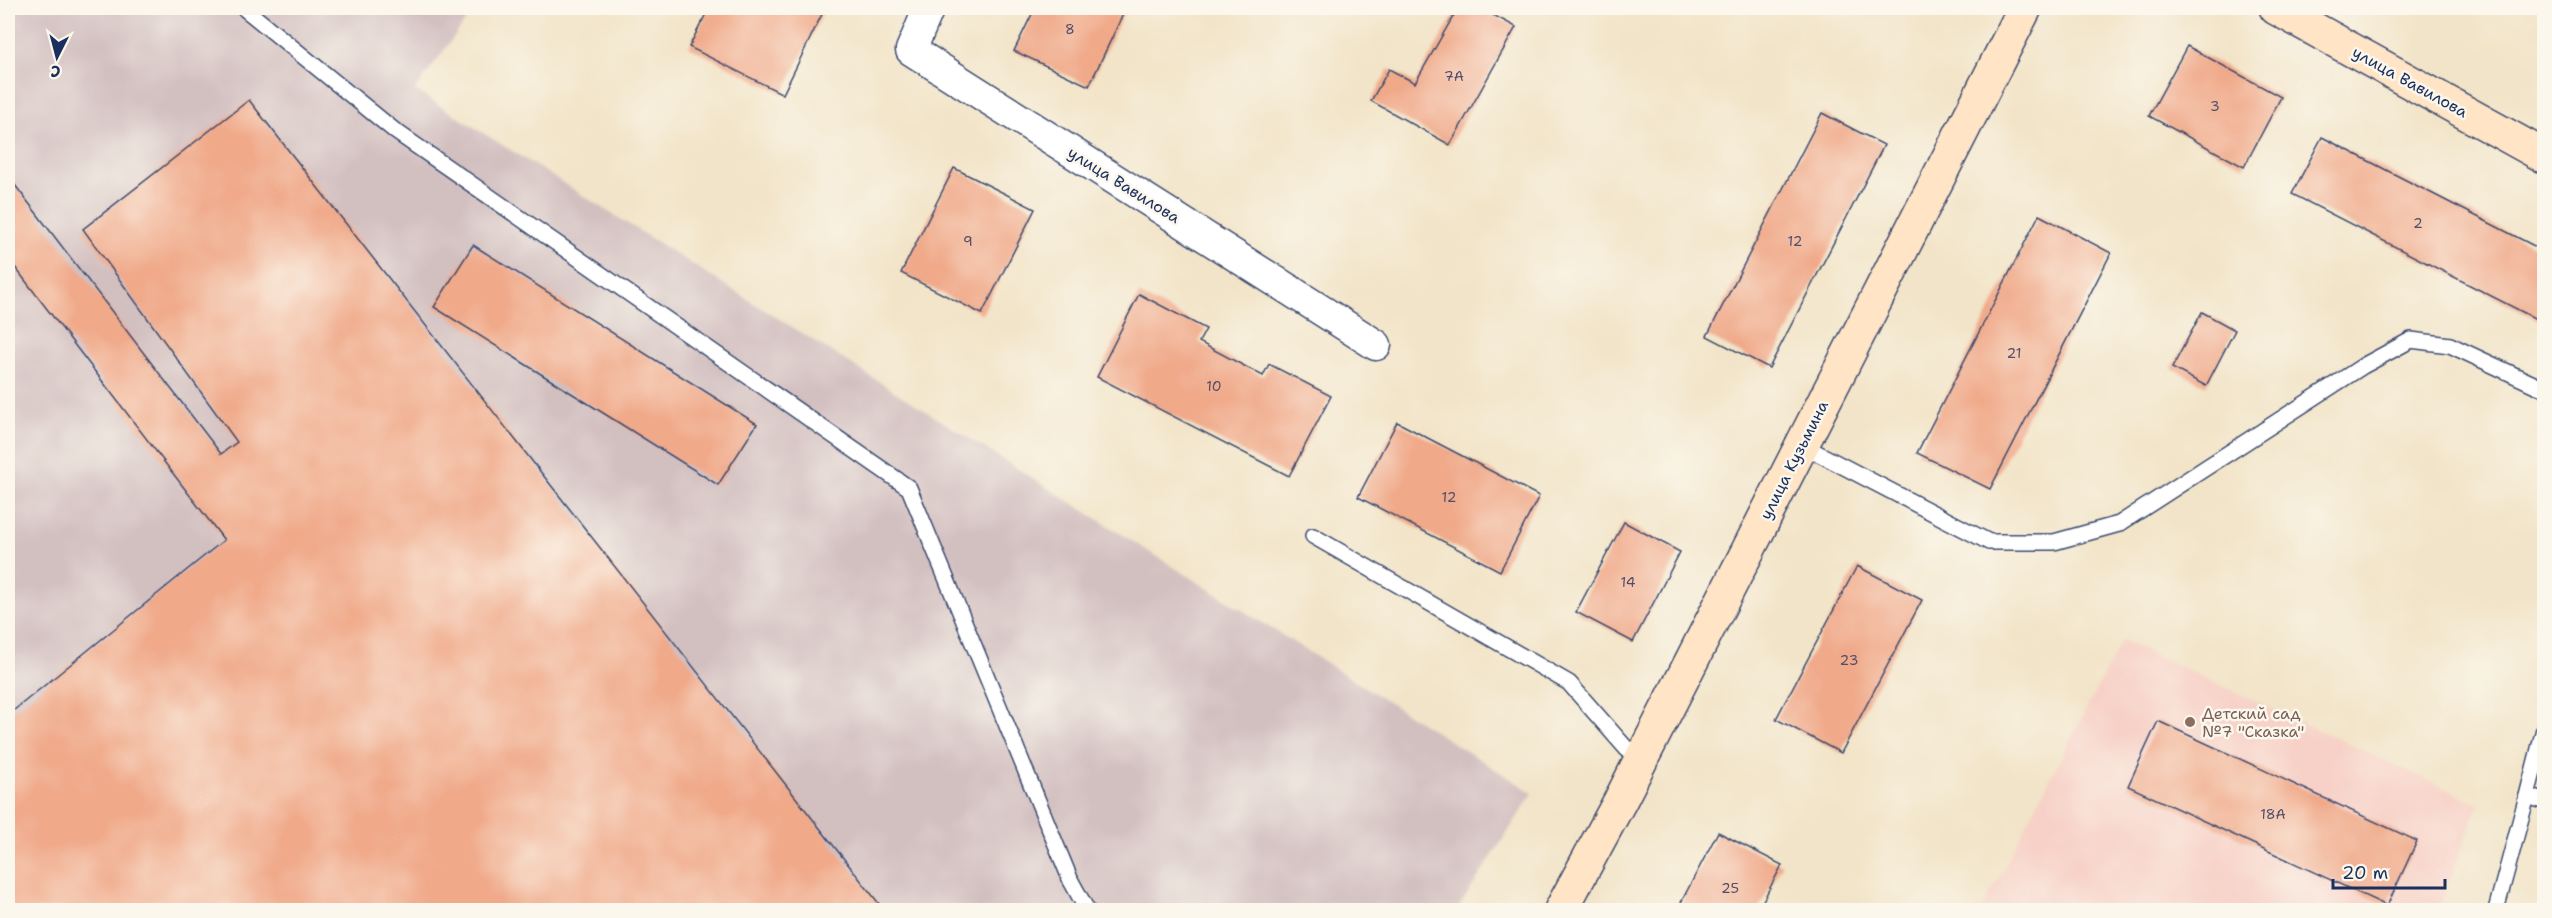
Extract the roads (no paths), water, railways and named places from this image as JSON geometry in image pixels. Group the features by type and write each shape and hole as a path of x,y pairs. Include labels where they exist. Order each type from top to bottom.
{"main road":[{"name":"улица Кузьмина","path":"1561,910 1639,763 2025,8"},
{"name":"улица Вавилова","path":"2277,8 2544,156"}],"street":[{"name":"улица Вавилова","path":"929,8 911,50 1376,345"}],"lane":[{"path":"245,9 395,131 909,488 1071,881 1087,910"},
{"path":"1802,445 1989,542 2054,542 2119,524 2363,366 2411,340 2450,345 2544,389"},
{"path":"1313,537 1569,683 1639,763"},
{"path":"2496,910 2544,729"},
{"path":"2527,796 2544,801"}],"place":[{"name":"Детский сад №7 \"Сказка\"","path":"2190,722"}]}
